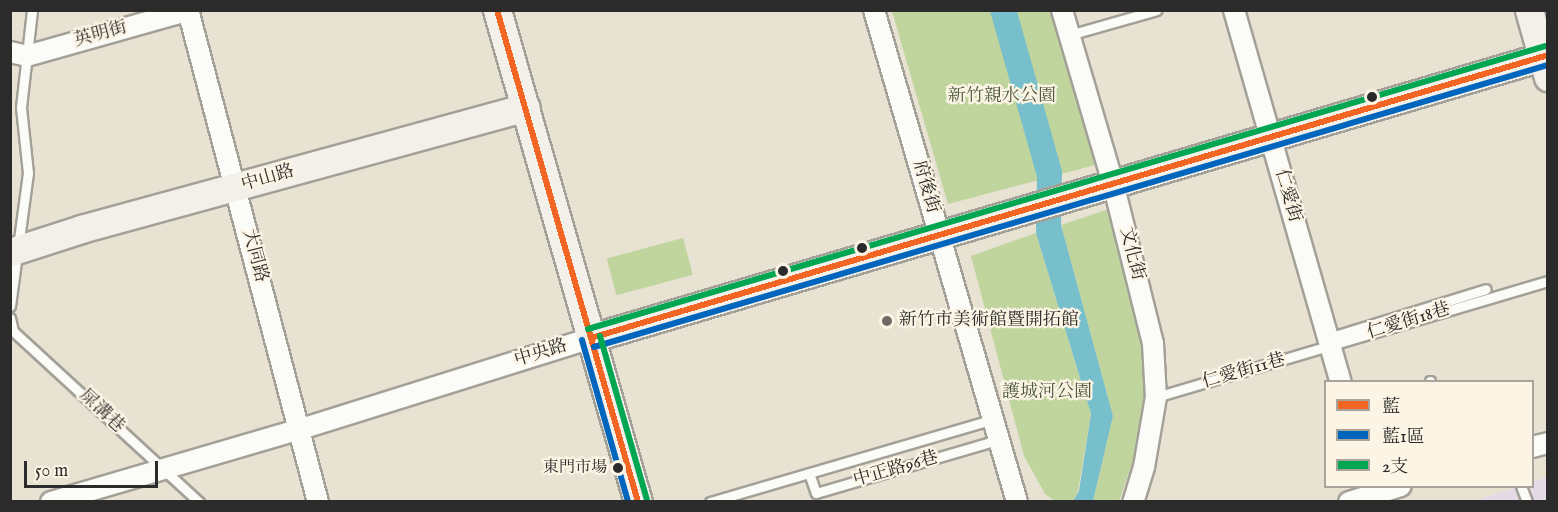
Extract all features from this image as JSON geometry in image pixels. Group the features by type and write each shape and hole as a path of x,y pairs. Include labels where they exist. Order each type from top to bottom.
{"street":[{"path":"497,10 638,501"},
{"name":"府後街","path":"874,10 991,420 1017,501"},
{"name":"文化街","path":"1062,10 1113,183 1153,344 1156,397 1144,467 1133,501"},
{"name":"仁愛街","path":"1233,10 1341,380"},
{"path":"1113,183 1546,63 1529,10"},
{"name":"英明街","path":"19,54 189,11"},
{"name":"大同路","path":"189,11 301,429 318,501"},
{"name":"中山路","path":"14,251 525,107"},
{"name":"中央路","path":"51,501 301,429 591,338 939,237 1113,183"},
{"path":"1349,501 1372,490"}],"lane":[{"path":"10,306 14,251 28,173 21,107 19,54 32,10"},
{"path":"1069,35 1157,10"},
{"name":"仁愛街11巷","path":"1156,397 1487,293 1548,281"},
{"name":"屎溝巷","path":"10,318 13,330 199,501"},
{"name":"中正路96巷","path":"710,501 746,496 809,473 991,420"},
{"name":"中正路96巷","path":"809,473 816,493 997,440"},
{"path":"918,442 925,461"}],"shaded area":[{"path":"1547,477 1547,501 1470,502 1514,488 1534,488 1534,482"}],"green space":[{"name":"新竹親水公園","path":"892,11 1062,11 1107,162 948,204"},
{"name":"護城河公園","path":"1106,210 1111,211 1145,339 1147,394 1142,435 1119,501 1093,501 1113,416 1061,225"},
{"name":"護城河公園","path":"1036,233 1091,414 1078,491 1073,501 1055,501 1045,494 1024,456 971,256"},
{"path":"683,238 693,275 617,295 607,258"}],"water":[{"path":"990,11 1017,11 1062,171 1061,225 1113,416 1093,501 1073,501 1079,491 1091,414 1036,233 1037,177"}],"transit line":[{"name":"藍","path":"497,10 638,502"},
{"name":"2支","path":"588,329 1545,46"},
{"name":"藍","path":"591,338 1548,55"},
{"name":"藍1區","path":"594,347 1548,65"},
{"name":"2支","path":"600,336 647,500"},
{"name":"藍1區","path":"582,340 628,502"}],"place":[{"name":"新竹市美術館暨開拓館","path":"887,321"},
{"name":"東門市場","path":"618,468"}]}
